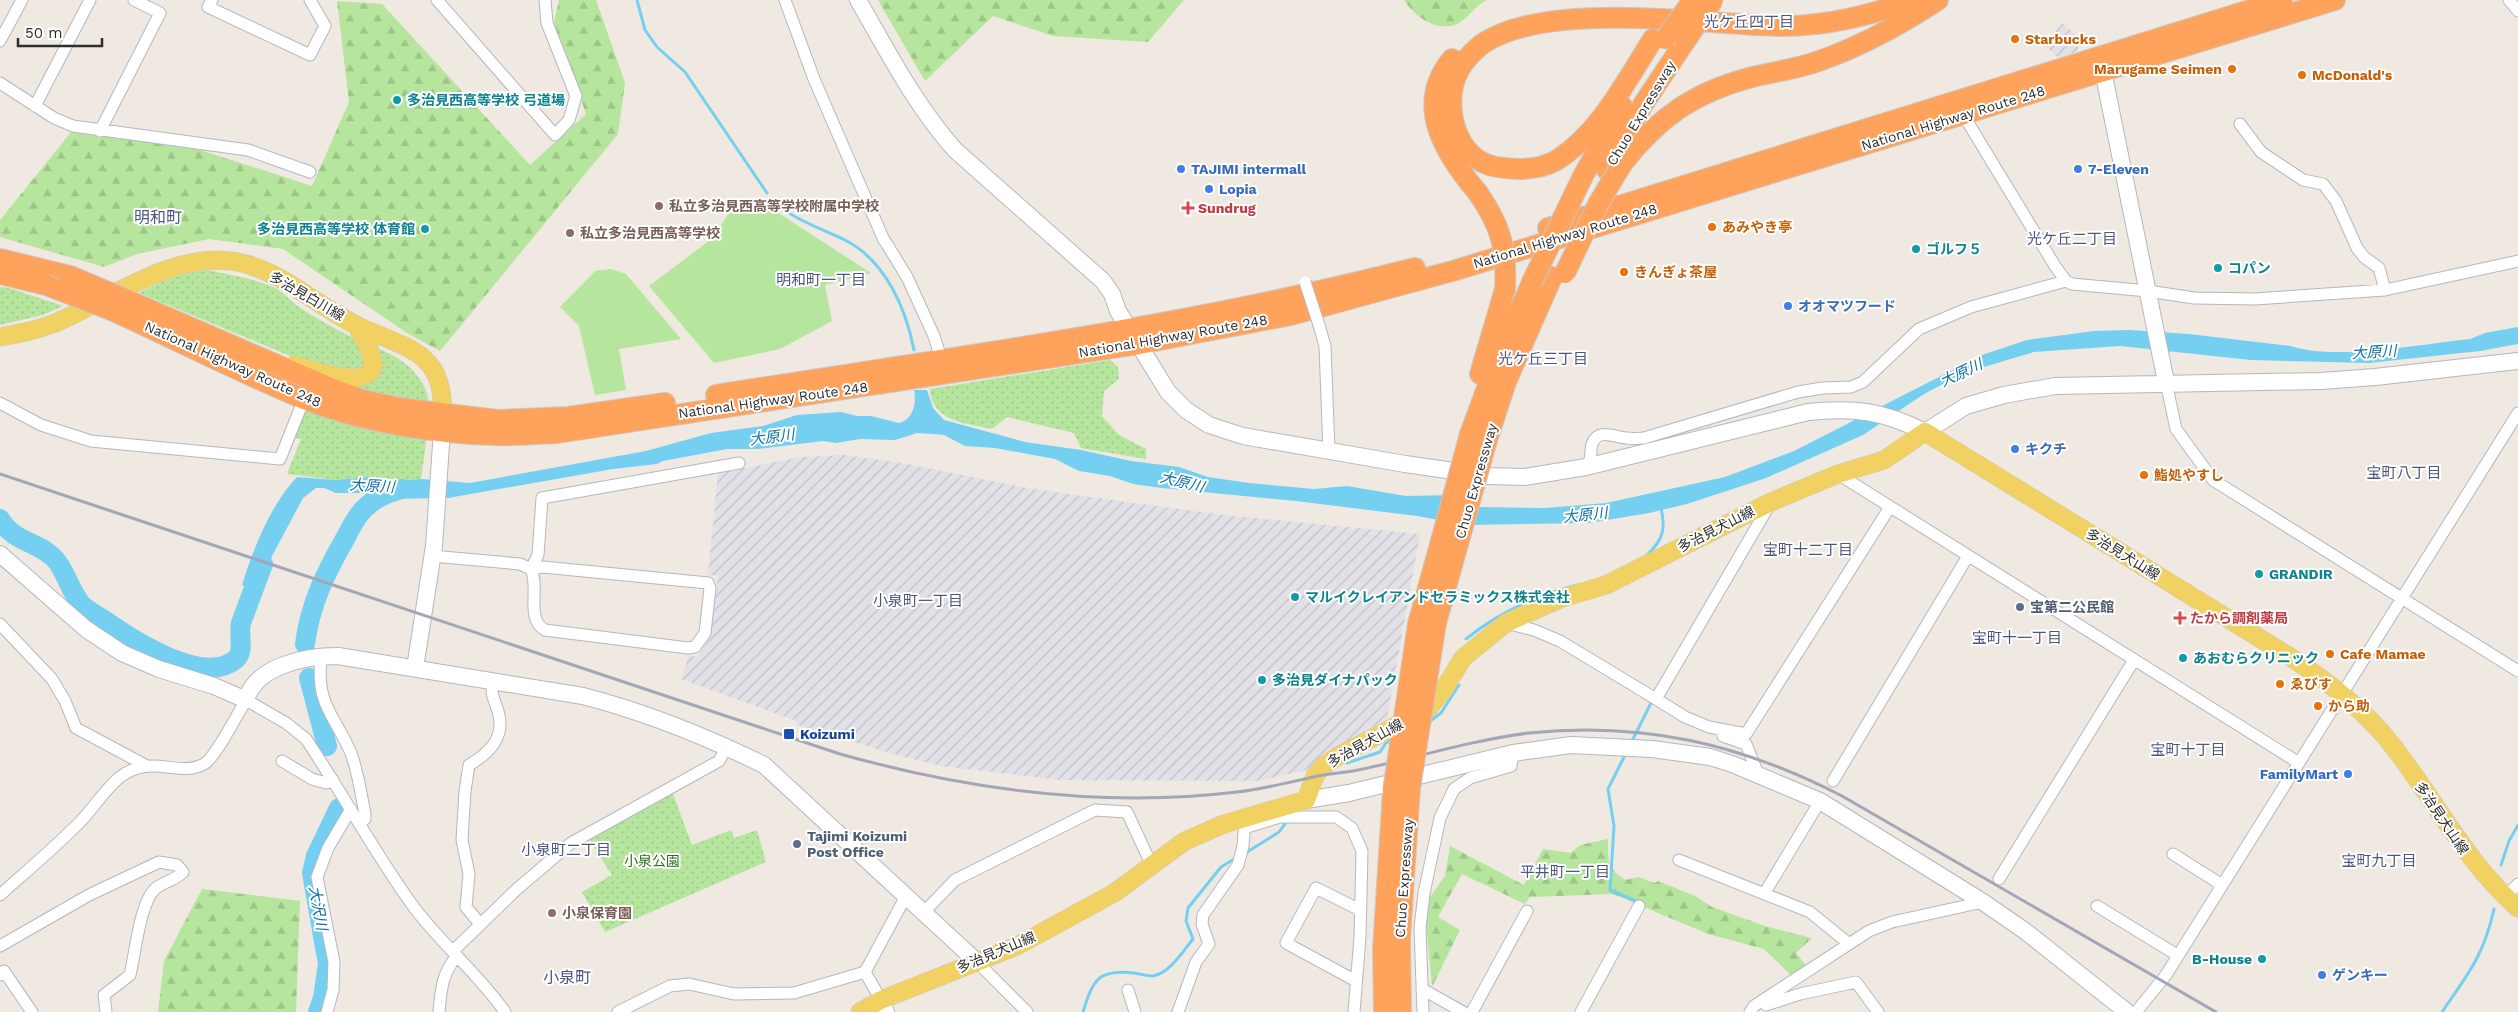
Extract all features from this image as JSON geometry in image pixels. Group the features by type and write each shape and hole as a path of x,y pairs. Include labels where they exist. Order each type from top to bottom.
{"highway":[{"path":"1680,0 1659,39 1586,136 1556,160 1535,168 1487,165 1475,157 1461,140 1455,129 1451,102 1456,77 1462,65 1481,45 1495,35 1523,24 1557,18 1621,14 1788,25 1830,23 1871,14 1914,0"},
{"name":"Chuo Expressway","path":"1384,1012 1383,949 1401,790 1427,624 1473,436 1491,377 1532,282 1583,176 1659,39 1693,0"},
{"name":"Chuo Expressway","path":"1473,436 1506,382 1523,366 1558,275 1598,204 1644,104 1713,0"},
{"path":"1473,436 1505,289 1507,261 1502,237 1492,212 1449,154 1436,125 1435,109 1439,85 1448,65 1472,39 1489,28 1535,10 1568,6 1606,3 1649,4 1782,15 1820,13 1881,0"},
{"path":"1614,166 1672,113 1702,93 1749,78 1817,62 1856,48 1895,28 1938,0"},
{"name":"National Highway Route 248","path":"0,259 70,276 118,304 304,399 338,410 399,425 568,417 941,358 1291,316 1368,296 1964,116 2102,64 2282,0"},
{"name":"National Highway Route 248","path":"0,274 118,304 254,355 363,400 400,408 442,422 493,435 557,433 1135,336 1430,264 1658,192 2102,64 2335,0"},
{"name":"Chuo Expressway","path":"1401,790 1401,1012"}],"main road":[{"name":"多治見白川線","path":"0,337 54,324 170,268 220,260 246,264 274,275 357,326 416,351 426,359 439,381 442,422"},
{"path":"254,355 339,377 356,378 370,371 373,361 357,326"},
{"name":"多治見犬山線","path":"860,1012 883,1006 976,961 1017,946 1082,912 1114,893 1186,841 1245,823 1306,800 1322,767 1338,756 1428,708 1444,689 1463,658 1506,623 1562,598 1606,585 1771,502 1838,474 1884,460 1925,432 2296,660 2342,695 2386,738 2468,856 2512,903"}],"street":[{"path":"0,41 22,0"},
{"path":"35,106 90,0"},
{"path":"100,131 160,14 134,0"},
{"path":"212,0 208,7 310,55 325,26 310,0"},
{"path":"437,0 555,135 569,120 576,96 547,23 545,0"},
{"path":"785,0 814,79 869,206 883,238 908,277 934,336 941,358"},
{"path":"858,0 900,74 937,129 955,150 1103,281 1112,294 1118,311 1168,392 1186,410 1208,425 1243,436 1489,476 1524,476 1586,467 1774,419 1836,409 1868,411 1902,420 1925,432 1966,406 2004,395 2055,386 2165,376 2330,380 2375,377 2518,360"},
{"path":"2509,0 2518,11"},
{"path":"2102,64 2176,429 2213,480 2518,671"},
{"path":"0,83 54,118 73,126 248,150 310,172"},
{"path":"1964,116 2066,282"},
{"path":"2240,124 2261,152 2302,180 2323,184 2336,201 2357,248 2364,257 2379,268 2385,290"},
{"path":"1586,467 1592,457 1592,445 1597,437 1606,434 1626,438 1644,438 1798,392 1823,388 1851,388 1863,382 1919,329 1971,307 2066,282 2148,294 2194,298 2255,299 2385,290 2443,280 2518,261"},
{"path":"1305,282 1325,346 1329,451"},
{"path":"0,403 41,425 91,441 280,459 304,399"},
{"path":"2136,1012 2166,975 2517,415"},
{"path":"415,668 433,551 442,422"},
{"path":"433,551 520,564 531,569 543,567 708,583 710,588 705,634 695,647 688,648 545,630 538,626 535,620 536,586 531,569 538,555 542,498 739,463"},
{"path":"1838,474 2299,763"},
{"path":"1656,699 1771,502"},
{"path":"1709,727 1746,734 1890,507"},
{"path":"0,554 86,629 122,653 158,669 214,686 246,700 286,723 306,739 414,906 440,939 486,986 504,1012"},
{"path":"1833,781 1968,556"},
{"path":"1506,623 1534,630 1560,641 1685,717 1746,744 1758,774"},
{"path":"0,624 52,679 65,701 76,728 148,766"},
{"path":"321,656 319,678 324,703 343,737 356,769 365,814 365,819 360,822"},
{"path":"0,895 41,860 80,822 120,777 136,768 148,766 160,765 187,770 206,764 246,700 248,691 277,668 295,660 321,656 338,656 493,680 583,696 616,704 727,746 764,765 924,912 1027,1012"},
{"path":"2000,878 2134,660"},
{"path":"480,924 466,907 469,874 462,840 464,801 469,765 485,756 500,733 500,720 491,695 493,680"},
{"path":"1306,800 1349,793 1513,754 1571,745 1616,746 1710,757 1758,774 1820,801 1983,902 2064,961 2127,1012"},
{"path":"438,1012 442,984 455,953 480,924 517,888 570,843 719,761 727,746"},
{"path":"1423,1012 1420,928 1423,901 1440,818 1454,789 1470,778 1511,766 1513,754"},
{"path":"282,761 312,779 326,783 333,780"},
{"path":"1764,894 1820,801"},
{"path":"326,1012 333,990 334,962 317,877 328,848 351,809"},
{"path":"924,912 955,880 1095,810 1127,812 1152,866"},
{"path":"1178,1012 1196,962 1209,944 1202,924 1203,915 1238,865 1243,846 1245,823 1280,817 1336,817 1352,828 1362,851 1354,1012"},
{"path":"2172,854 2222,885"},
{"path":"1679,860 1810,912 1848,943"},
{"path":"0,946 88,895 115,882 159,862 177,865 183,872 175,879 155,889 146,903 130,975 104,995 106,1012"},
{"path":"2512,903 2518,884"},
{"path":"1356,982 1286,943 1316,888 1360,910"},
{"path":"618,1012 670,986 689,984 734,994 794,993 865,972 906,896"},
{"path":"1752,1009 1799,979 1848,943 1869,931 1892,922 1983,902"},
{"path":"1581,1012 1639,906"},
{"path":"2098,906 2177,955"},
{"path":"1472,1012 1527,911"},
{"path":"0,975 4,972 32,1012"},
{"path":"865,972 883,1006"},
{"path":"1752,1009 1800,994 1856,982 1878,1012"},
{"path":"1422,989 1464,1012"},
{"path":"1128,990 1135,1012"}],"shaded area":[{"path":"2062,23 2074,33 2079,51 2058,58 2045,45"},
{"path":"844,455 902,463 1033,489 1223,515 1420,534 1387,719 1355,736 1355,740 1315,762 1307,770 1258,781 1061,780 940,766 893,754 795,724 796,721 681,679 689,655 697,657 710,638 718,576 708,574 718,473 801,457"}],"green space":[{"path":"559,0 596,0 625,83 618,134 440,351 407,333 283,249 209,239 137,254 104,267 0,237 0,220 72,131 191,147 312,186 349,102 337,1 382,4 530,165 586,114 554,22"},
{"path":"878,0 1184,0 1148,42 1053,36 993,16 925,81"},
{"path":"1404,0 1487,0 1461,22 1442,26 1434,25 1420,17"},
{"path":"757,199 871,273 825,285 832,321 780,349 714,363 649,286 714,237 733,206"},
{"path":"611,269 626,274 681,339 619,349 626,390 595,395 579,326 560,307 595,271"},
{"path":"208,270 250,279 275,288 298,307 346,334 393,356 411,369 419,377 425,388 428,406 421,479 396,481 368,477 336,480 287,474 301,439 293,437 319,368 139,293 172,278"},
{"path":"0,287 9,288 63,306 43,315 0,325"},
{"path":"1110,360 1118,367 1119,379 1104,391 1102,416 1119,435 1146,449 1146,459 1081,448 1074,433 1007,417 992,429 961,422 944,415 932,400 930,389"},
{"name":"小泉公園","path":"673,794 692,845 731,830 734,838 757,830 766,862 605,932 582,892 612,875 588,838"},
{"path":"1608,839 1610,863 1619,876 1625,880 1638,877 1655,883 1658,881 1695,896 1712,907 1768,927 1812,938 1796,953 1808,968 1794,978 1764,949 1708,934 1613,894 1530,897 1525,904 1462,874 1438,917 1460,930 1432,987 1426,922 1430,897 1445,876 1450,846 1524,885 1543,849 1571,853 1580,845"},
{"path":"202,889 300,901 296,1012 158,1012 164,961"}],"water":[{"path":"2518,327 2518,344 2480,351 2369,363 2251,360 2120,346 2034,352 1964,373 1924,394 1863,435 1766,478 1687,504 1649,513 1589,523 1466,525 1417,516 1296,501 1162,488 1133,484 1110,476 1079,471 1055,459 995,448 965,446 944,435 917,433 895,440 860,439 836,443 823,441 757,449 727,449 663,461 657,464 613,469 448,498 382,499 362,493 336,493 324,488 316,488 303,498 272,556 258,592 242,585 271,514 279,500 297,477 336,480 368,477 396,481 421,479 470,483 646,451 711,433 763,426 797,415 841,412 857,416 871,416 899,423 908,418 913,410 914,390 927,390 933,408 944,420 1025,442 1081,450 1131,461 1179,467 1208,477 1314,489 1347,486 1406,496 1455,495 1478,507 1545,508 1606,503 1725,477 1794,451 1982,355 2027,340 2094,331 2129,330 2189,334 2291,346 2309,350 2354,352 2470,339 2485,333"}],"waterway":[{"path":"637,0 645,30 657,47 685,72 767,193"},
{"path":"772,200 797,218 845,240 872,260 892,288 906,318 914,350"},
{"name":"大沢川","path":"305,644 307,629 320,589 354,521 373,501 402,489"},
{"path":"1647,555 1657,544 1662,534 1661,508"},
{"name":"大原川","path":"0,519 12,533 48,553 55,559 78,600 87,609 149,648 187,664 206,667 222,666 239,656 241,623 263,564"},
{"path":"1466,639 1518,606 1547,594 1577,585"},
{"name":"大沢川","path":"309,678 327,746"},
{"path":"1429,722 1441,713 1459,685"},
{"path":"1631,743 1651,703"},
{"path":"1347,763 1380,752 1386,743 1394,739"},
{"path":"1626,753 1608,789 1614,826 1610,890 1636,901"},
{"name":"大沢川","path":"318,1012 323,998 328,964 312,873 316,856 339,808"},
{"path":"1244,854 1279,832 1288,820"},
{"path":"2501,865 2509,841 2518,825"},
{"path":"1083,1012 1094,984 1105,975 1122,972 1153,976 1165,971 1170,966 1193,939 1186,921 1188,908 1221,867 1236,858"},
{"path":"2442,1012 2474,964 2485,939 2494,909"}],"railway":[{"path":"0,474 840,754 888,767 987,786 1087,796 1137,798 1187,796 1266,788 1357,770 1487,740 1529,733 1612,730 1690,740 1729,750 1767,763 1842,796 2216,1012"}],"place":[{"name":"Starbucks","path":"2015,39"},
{"name":"Marugame Seimen","path":"2232,69"},
{"name":"McDonald's","path":"2302,75"},
{"name":"多治見西高等学校 弓道場","path":"397,100"},
{"name":"TAJIMI intermall","path":"1181,169"},
{"name":"7-Eleven","path":"2078,169"},
{"name":"Lopia","path":"1209,189"},
{"name":"私立多治見西高等学校附属中学校","path":"659,206"},
{"name":"Sundrug","path":"1188,208"},
{"name":"あみやき亭","path":"1712,227"},
{"name":"多治見西高等学校 体育館","path":"425,229"},
{"name":"私立多治見西高等学校","path":"570,233"},
{"name":"ゴルフ５","path":"1916,249"},
{"name":"コパン","path":"2218,268"},
{"name":"きんぎょ茶屋","path":"1624,272"},
{"name":"オオマツフード","path":"1788,306"},
{"name":"キクチ","path":"2015,449"},
{"name":"鮨処やすし","path":"2144,475"},
{"name":"GRANDIR","path":"2259,574"},
{"name":"マルイクレイアンドセラミックス株式会社","path":"1295,597"},
{"name":"宝第二公民館","path":"2020,607"},
{"name":"たから調剤薬局","path":"2180,618"},
{"name":"Cafe Mamae","path":"2330,654"},
{"name":"あおむらクリニック","path":"2183,658"},
{"name":"多治見ダイナパック","path":"1262,680"},
{"name":"ゑびす","path":"2280,684"},
{"name":"から助","path":"2318,706"},
{"name":"Koizumi","path":"789,734"},
{"name":"FamilyMart","path":"2348,774"},
{"name":"Tajimi Koizumi Post Office","path":"797,844"},
{"name":"小泉保育園","path":"552,913"},
{"name":"B-House","path":"2262,959"},
{"name":"ゲンキー","path":"2322,975"}],"district":[{"name":"光ケ丘四丁目","path":"1749,22"},
{"name":"明和町","path":"158,217"},
{"name":"光ケ丘二丁目","path":"2072,239"},
{"name":"明和町一丁目","path":"821,280"},
{"name":"光ケ丘三丁目","path":"1543,359"},
{"name":"宝町八丁目","path":"2404,473"},
{"name":"宝町十二丁目","path":"1808,550"},
{"name":"小泉町一丁目","path":"918,601"},
{"name":"宝町十一丁目","path":"2017,638"},
{"name":"宝町十丁目","path":"2188,750"},
{"name":"小泉町二丁目","path":"566,850"},
{"name":"宝町九丁目","path":"2379,861"},
{"name":"平井町一丁目","path":"1565,872"},
{"name":"小泉町","path":"567,977"}]}
